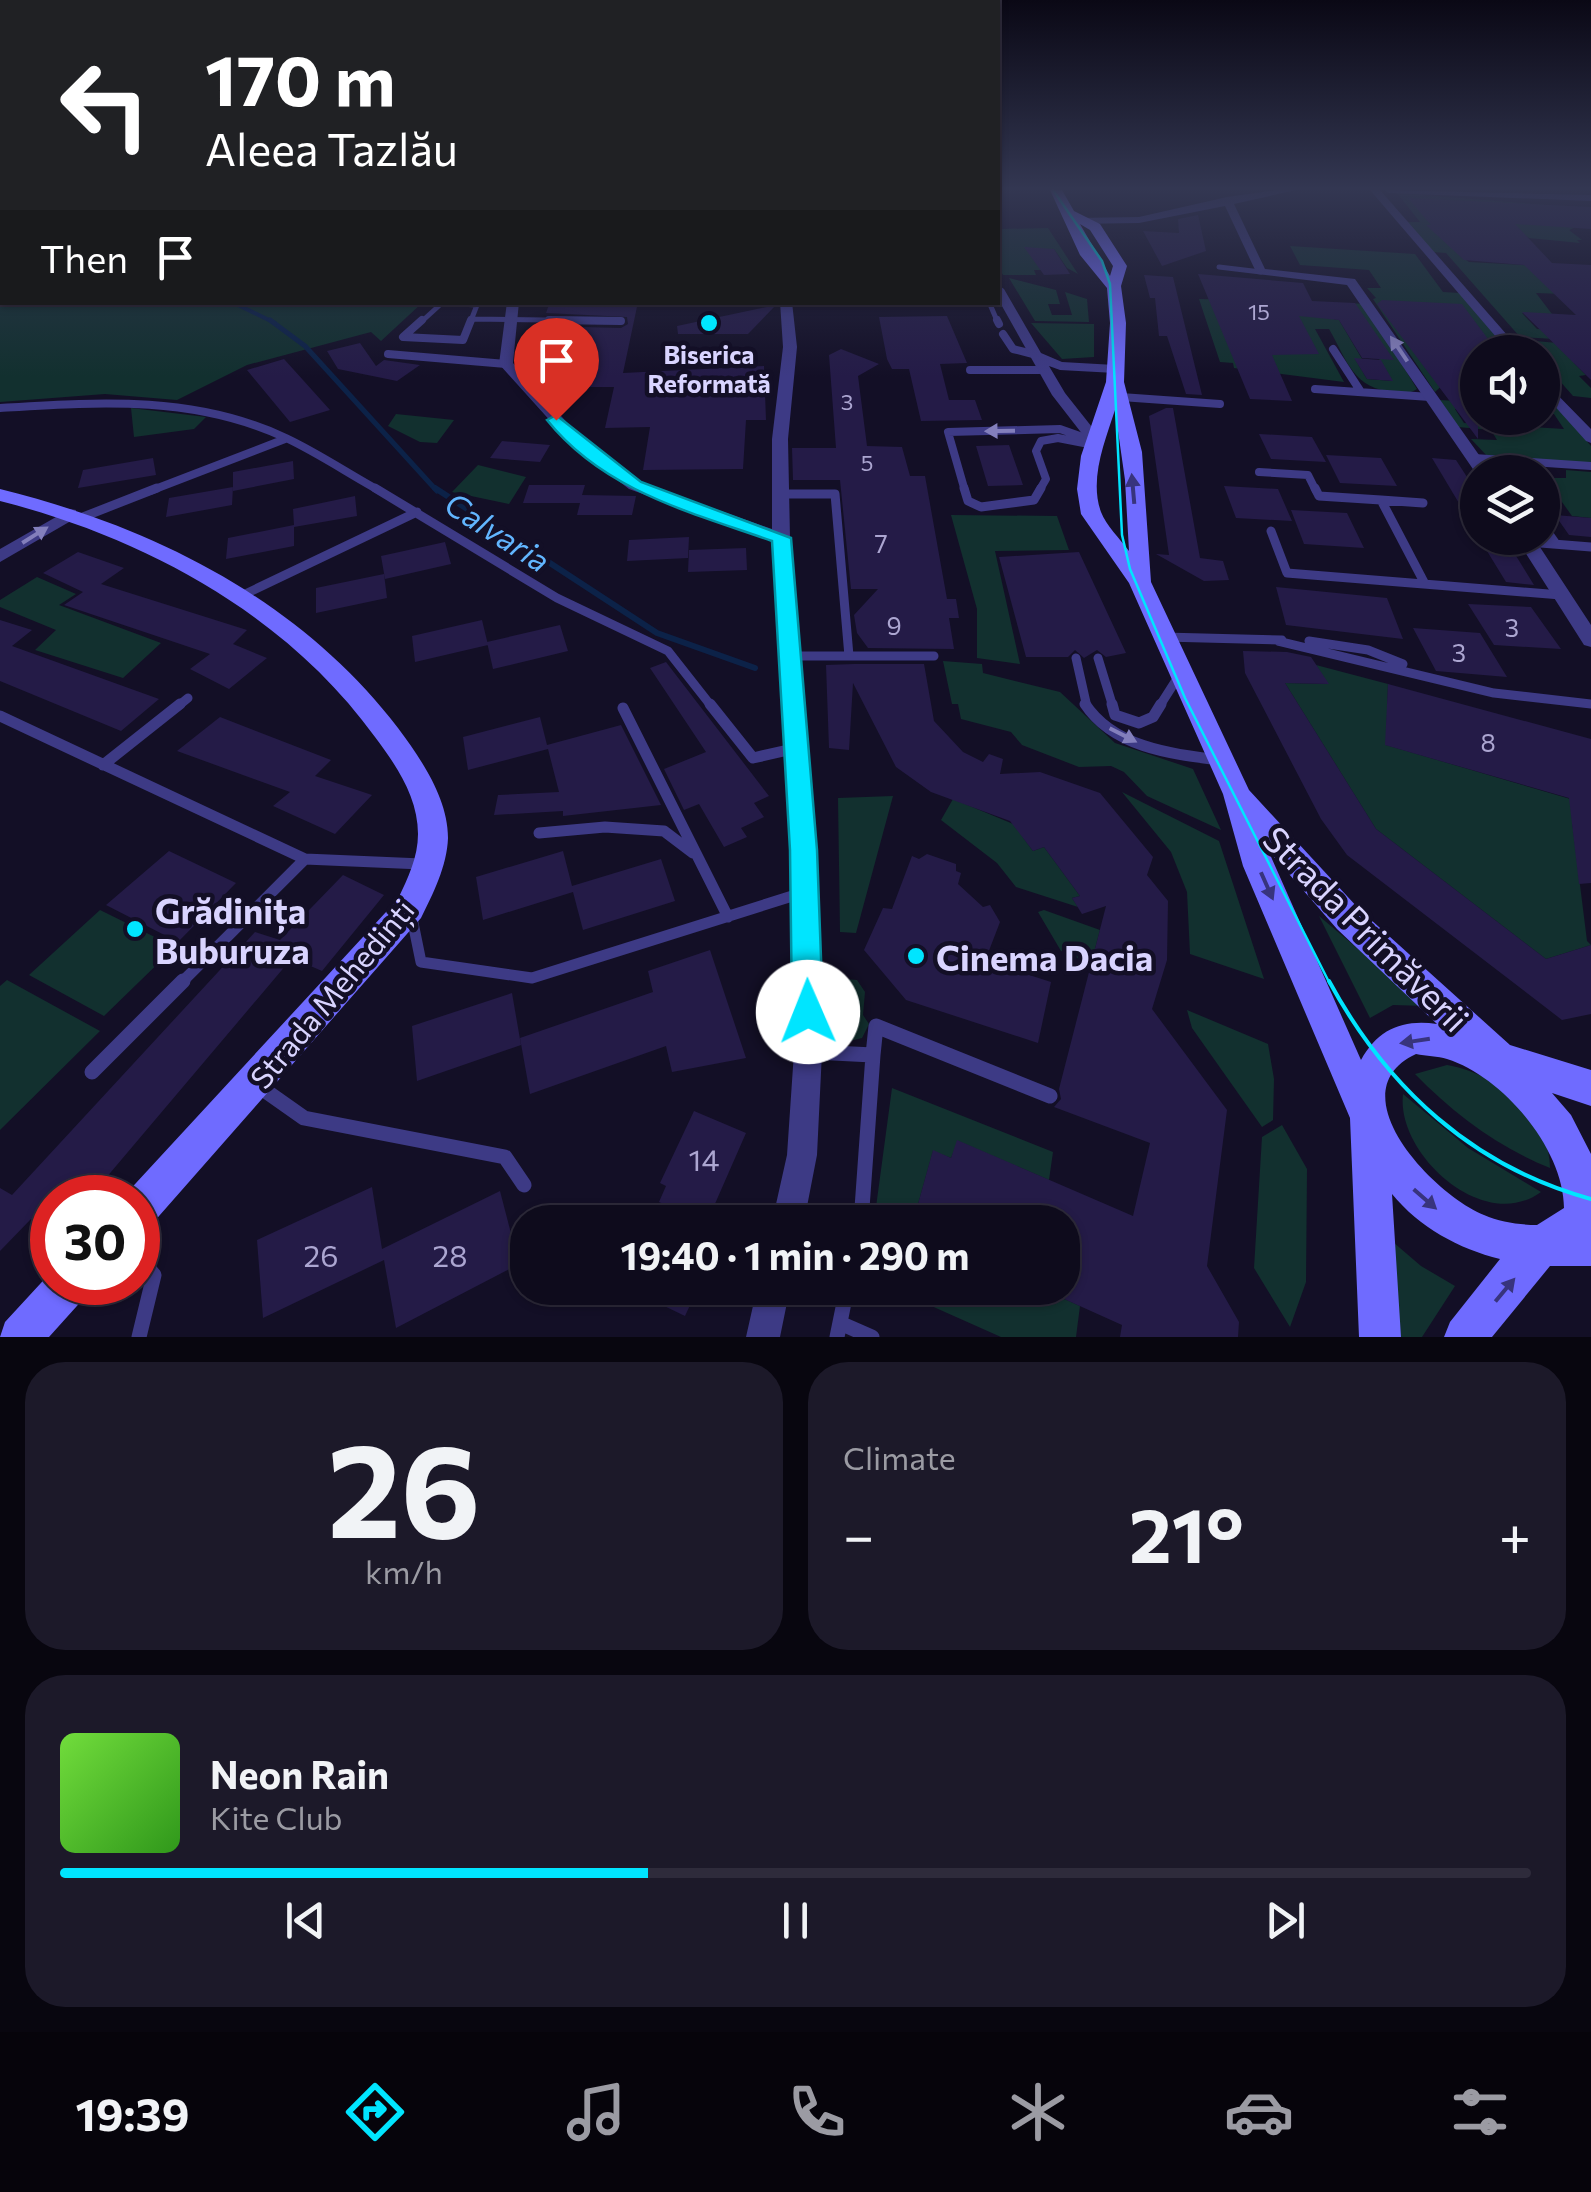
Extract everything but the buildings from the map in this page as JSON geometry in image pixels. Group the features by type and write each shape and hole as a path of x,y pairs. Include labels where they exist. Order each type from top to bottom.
{"main road":[{"name":"Strada Primăverii","path":"1087,252 1102,279 1114,286"},
{"name":"Strada Primăverii","path":"1111,252 1118,260 1114,286 1117,383 1141,552 1140,582"},
{"name":"Strada Primăverii","path":"1117,383 1095,443 1087,489 1091,514 1140,582 1222,760 1237,794 1258,866 1379,1141 1408,1184 1451,1220 1500,1241 1591,1246"},
{"name":"Strada Mehedinți","path":"0,495 77,516 139,540 238,598 332,668 390,735 429,808 434,838 410,908 160,1186"},
{"name":"Strada Primăverii","path":"1237,794 1348,919 1555,1106 1586,1166 1590,1185 1584,1214 1561,1237 1545,1243"},
{"name":"Strada Primăverii","path":"1371,1120 1371,1071 1378,1059 1398,1044 1444,1039 1591,1088"},
{"path":"1371,1120 1380,1337"},
{"path":"1466,1337 1545,1243"},
{"path":"20,1337 49,1305"}],"street":[{"path":"1251,252 1261,272 1350,282 1471,455"},
{"path":"1429,252 1501,335"},
{"path":"1000,293 1033,354 1095,443"},
{"path":"786,305 790,347 780,440 782,538 806,892 808,1052 802,1155 792,1205"},
{"path":"513,311 506,364 577,442 635,486 782,538"},
{"path":"1033,354 1117,383"},
{"path":"1057,391 1065,381 1088,370"},
{"path":"1560,403 1591,438"},
{"path":"0,557 77,516"},
{"path":"1536,555 1591,640"},
{"path":"768,1335 772,1305"}],"lane":[{"path":"1219,267 1261,272"},
{"path":"440,305 403,337 458,343 463,340 474,305"},
{"path":"990,305 999,324"},
{"path":"471,319 513,311 621,322"},
{"path":"1002,334 1006,344 1033,354"},
{"path":"1333,349 1362,392"},
{"path":"388,354 506,364"},
{"path":"970,370 1044,370"},
{"path":"1117,383 1220,404"},
{"path":"1315,389 1430,397"},
{"path":"0,408 94,402 179,405 220,414 286,438 558,598 668,651 753,758 798,747"},
{"path":"1060,429 1095,443 1041,440 1036,451 1046,479 1034,500 982,506 968,502 948,432 1060,429"},
{"path":"77,516 286,438"},
{"path":"1560,464 1591,466"},
{"path":"1258,472 1308,475 1320,496 1423,503"},
{"path":"782,494 834,494 849,656"},
{"path":"1381,500 1425,584"},
{"path":"238,598 417,512"},
{"path":"1270,531 1286,574 1562,596"},
{"path":"1560,544 1591,547"},
{"path":"1163,636 1278,641 1494,692 1591,704"},
{"path":"792,656 934,656"},
{"path":"1076,658 1085,702 1098,721 1125,738 1169,753 1222,760"},
{"path":"1098,658 1115,715 1139,723 1152,717 1181,673"},
{"path":"103,764 188,698"},
{"path":"622,708 728,916"},
{"path":"0,716 305,858 428,864"},
{"path":"539,833 604,827 664,831 698,856"},
{"path":"92,1072 305,858"},
{"path":"410,908 421,962 532,978 806,892"},
{"path":"862,1205 876,1026 1050,1096"},
{"path":"808,1052 874,1055"},
{"path":"256,1083 304,1118 505,1157 524,1185"},
{"path":"139,1337 147,1305"},
{"path":"843,1305 838,1330 872,1337"}],"green space":[{"path":"1000,252 1052,252 1041,270 1034,270 1036,275 1003,275"},
{"path":"1056,252 1064,252 1078,274 1067,268"},
{"path":"1293,252 1415,254 1443,292 1460,293 1496,335 1460,335 1460,369 1435,392 1367,288 1381,288 1369,270 1300,265"},
{"path":"1438,252 1464,252 1459,255 1469,262 1557,267 1591,295 1536,293 1552,314 1522,313 1537,329 1591,331 1591,341 1560,339 1560,335 1518,335 1446,253"},
{"path":"1009,278 1056,290 1060,304 1048,304 1052,315 1072,315 1065,292 1087,299 1089,322 1035,321"},
{"path":"1199,299 1322,302 1333,319 1339,320 1362,359 1355,359 1367,379 1392,381 1346,303 1365,304 1417,389 1404,393 1370,386 1353,372 1329,329 1315,329 1344,382 1234,368 1233,363 1220,362"},
{"path":"0,305 420,305 381,341 371,332 247,365 177,400 105,394 0,402"},
{"path":"1031,323 1094,324 1094,357 1062,359"},
{"path":"1560,343 1591,346 1574,363 1586,375 1579,376 1591,388 1591,398 1573,396 1560,381"},
{"path":"1439,400 1460,401 1460,409 1455,409 1460,427"},
{"path":"131,408 206,417 194,429 134,437"},
{"path":"1560,410 1591,446 1591,464 1560,462 1560,455 1486,455 1471,439 1560,435 1560,429 1564,429"},
{"path":"396,414 454,420 437,443 420,442 388,426"},
{"path":"478,465 526,477 509,504 452,492"},
{"path":"1566,470 1591,472 1591,518 1572,516 1560,499 1560,478 1566,478"},
{"path":"951,515 1057,516 1069,550 995,551 1020,664 977,658 977,609"},
{"path":"37,577 76,594 59,605 161,643 123,678 35,650 56,630 0,607 0,600"},
{"path":"943,661 982,664 983,673 1060,692 1115,743 1193,769 1221,830 1147,796 1124,772 1111,766 1079,767 1022,745 1011,732 961,719 958,704 952,704"},
{"path":"1316,665 1388,684 1386,745 1591,805 1572,821 1587,941 1591,945 1546,959 1376,829 1285,683 1328,684"},
{"path":"1122,792 1219,841 1264,979 1190,954 1187,892 1171,852"},
{"path":"893,796 856,933 840,932 838,798"},
{"path":"953,799 1030,831 1022,836 1033,851 1044,847 1080,896 1072,898 1078,907 1016,887 997,863 941,820"},
{"path":"100,910 175,947 104,1016 29,975"},
{"path":"1044,910 1100,930 1091,964 1061,951 1038,912"},
{"path":"1319,916 1426,1006 1393,1005 1370,1018"},
{"path":"846,979 857,980 865,992 863,1015 869,1024 862,1038 846,1042"},
{"path":"7,980 100,1031 0,1130 0,986"},
{"path":"1187,1010 1268,1044 1274,1079 1273,1120 1262,1127 1192,1028"},
{"path":"1447,1065 1483,1077 1516,1100 1541,1131 1550,1168 1478,1128 1415,1074"},
{"path":"892,1088 1053,1152 1049,1180 958,1141 951,1158 933,1151 918,1205 876,1205"},
{"path":"1403,1094 1468,1148 1541,1192 1518,1202 1494,1203 1470,1195 1448,1181 1414,1141 1405,1117"},
{"path":"1282,1125 1307,1169 1306,1282 1290,1327 1254,1268 1262,1137"},
{"path":"1386,1236 1421,1266 1455,1286 1422,1337 1387,1337"},
{"path":"929,1305 1080,1306 1076,1337 1001,1337"}],"waterway":[{"name":"Calvaria","path":"238,305 272,322"},
{"name":"Calvaria","path":"272,322 305,346 437,491"},
{"name":"Calvaria","path":"435,488 657,633 755,668"}],"tram line":[{"path":"1096,252 1110,284 1122,535 1130,569 1185,698 1330,984"},
{"path":"1329,981 1378,1056 1438,1118 1508,1166 1591,1199"}],"place":[{"name":"Biserica Reformată","path":"709,323"},
{"name":"Grădinița Buburuza","path":"135,929"},
{"name":"Cinema Dacia","path":"916,956"}],"route":[{"path":"556,420 577,442 635,486 782,538 804,850 808,1012"}]}
